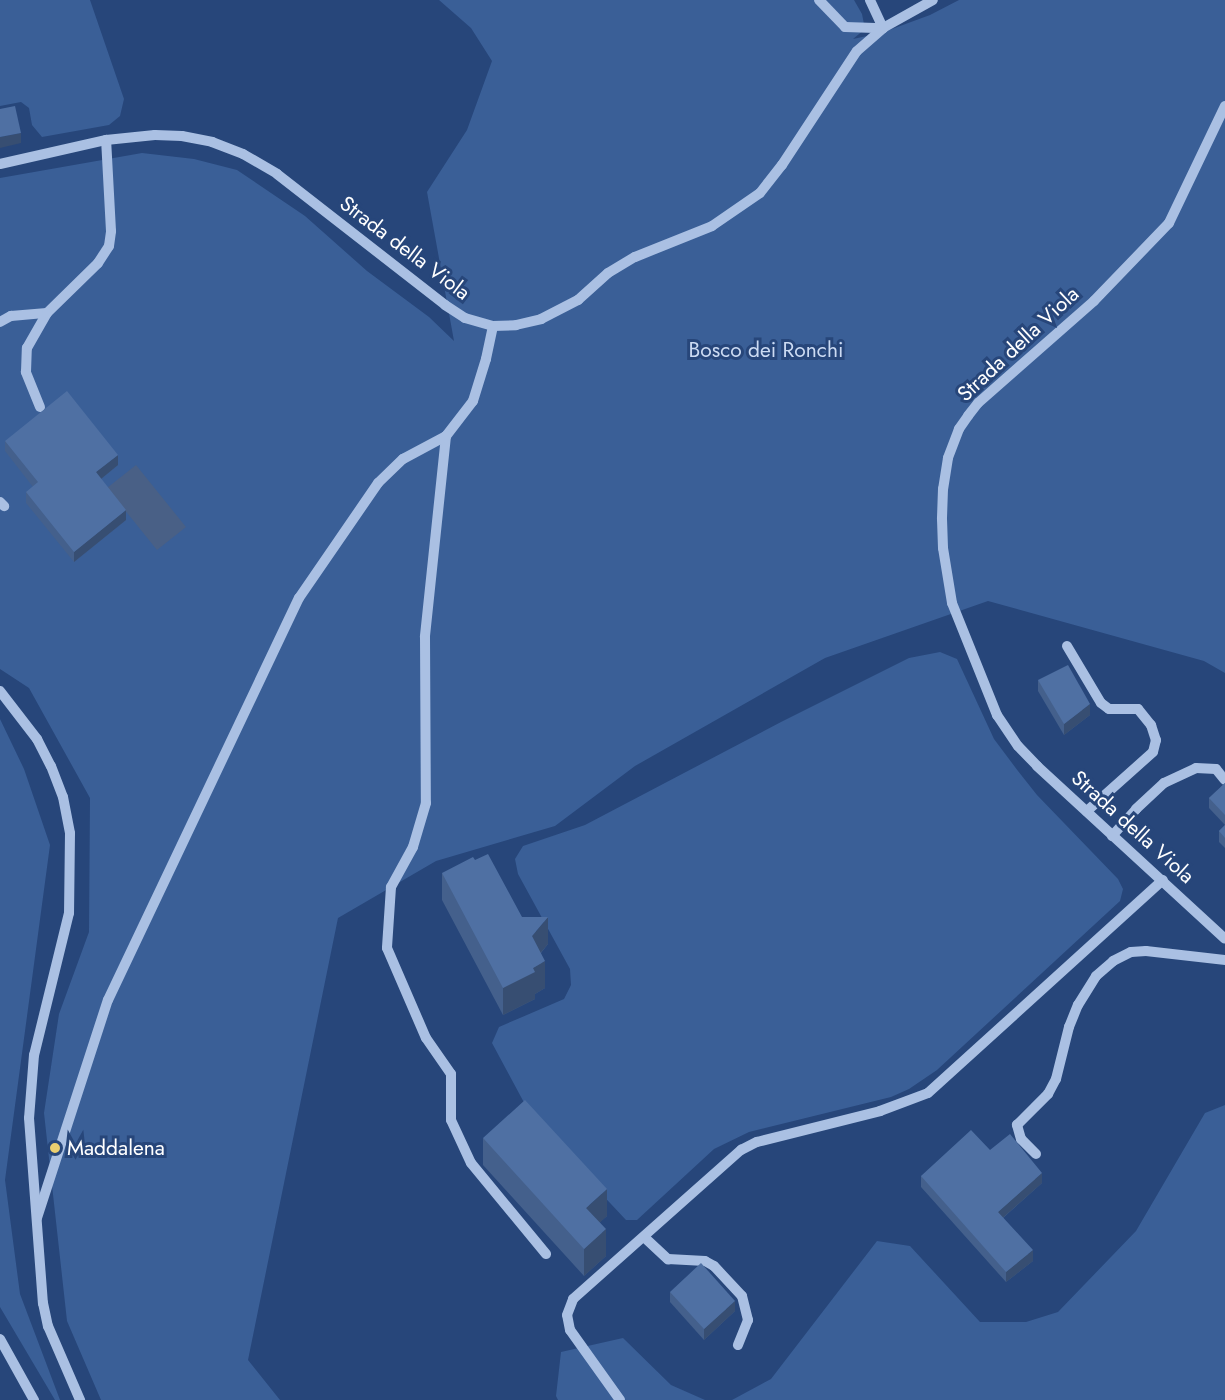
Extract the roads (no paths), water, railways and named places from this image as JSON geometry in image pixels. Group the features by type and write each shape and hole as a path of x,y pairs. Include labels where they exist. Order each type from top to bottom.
{"street":[{"path":"819,0 845,27 883,28 870,0"},
{"name":"Strada della Viola","path":"0,164 106,140 155,135 182,136 212,142 243,154 277,174 445,305 465,318 493,326 541,319 578,300 617,268 635,257 712,225 760,193 782,165 857,51 883,28 933,0"},
{"name":"Strada della Viola","path":"1225,106 1169,223 1094,301 978,402 959,429 948,458 943,489 943,548 952,603 997,715 1018,746 1037,766 1225,939"},
{"path":"40,407 26,372 27,348 47,313 98,263 110,246 106,140"},
{"path":"0,322 11,316 47,313"},
{"path":"37,1218 108,1000 299,598 378,483 403,459 446,436 473,401 493,326"},
{"path":"446,436 425,637 426,802 413,847 391,887 387,948 426,1038 452,1074 451,1120 471,1163 546,1254"},
{"path":"1067,646 1101,704 1109,709 1138,709 1151,725 1156,741 1153,752 1087,811"},
{"path":"0,691 37,739 51,766 63,797 70,832 69,913 34,1055 29,1093 43,1303 48,1326 80,1400"},
{"path":"1112,836 1164,783 1196,768 1216,769 1225,780"},
{"path":"620,1400 570,1330 567,1315 573,1299 741,1149 757,1142 880,1111 928,1093 1163,880"},
{"path":"1036,1154 1021,1139 1017,1125 1048,1094 1056,1079 1069,1027 1078,1005 1096,976 1113,961 1131,952 1146,951 1225,960"},
{"path":"644,1237 668,1259 705,1262 714,1266 742,1296 748,1320 738,1345"},
{"path":"0,1339 34,1400"}],"place":[{"name":"Maddalena","path":"55,1148"}],"park label":[{"name":"Bosco dei Ronchi","path":"766,350"}]}
